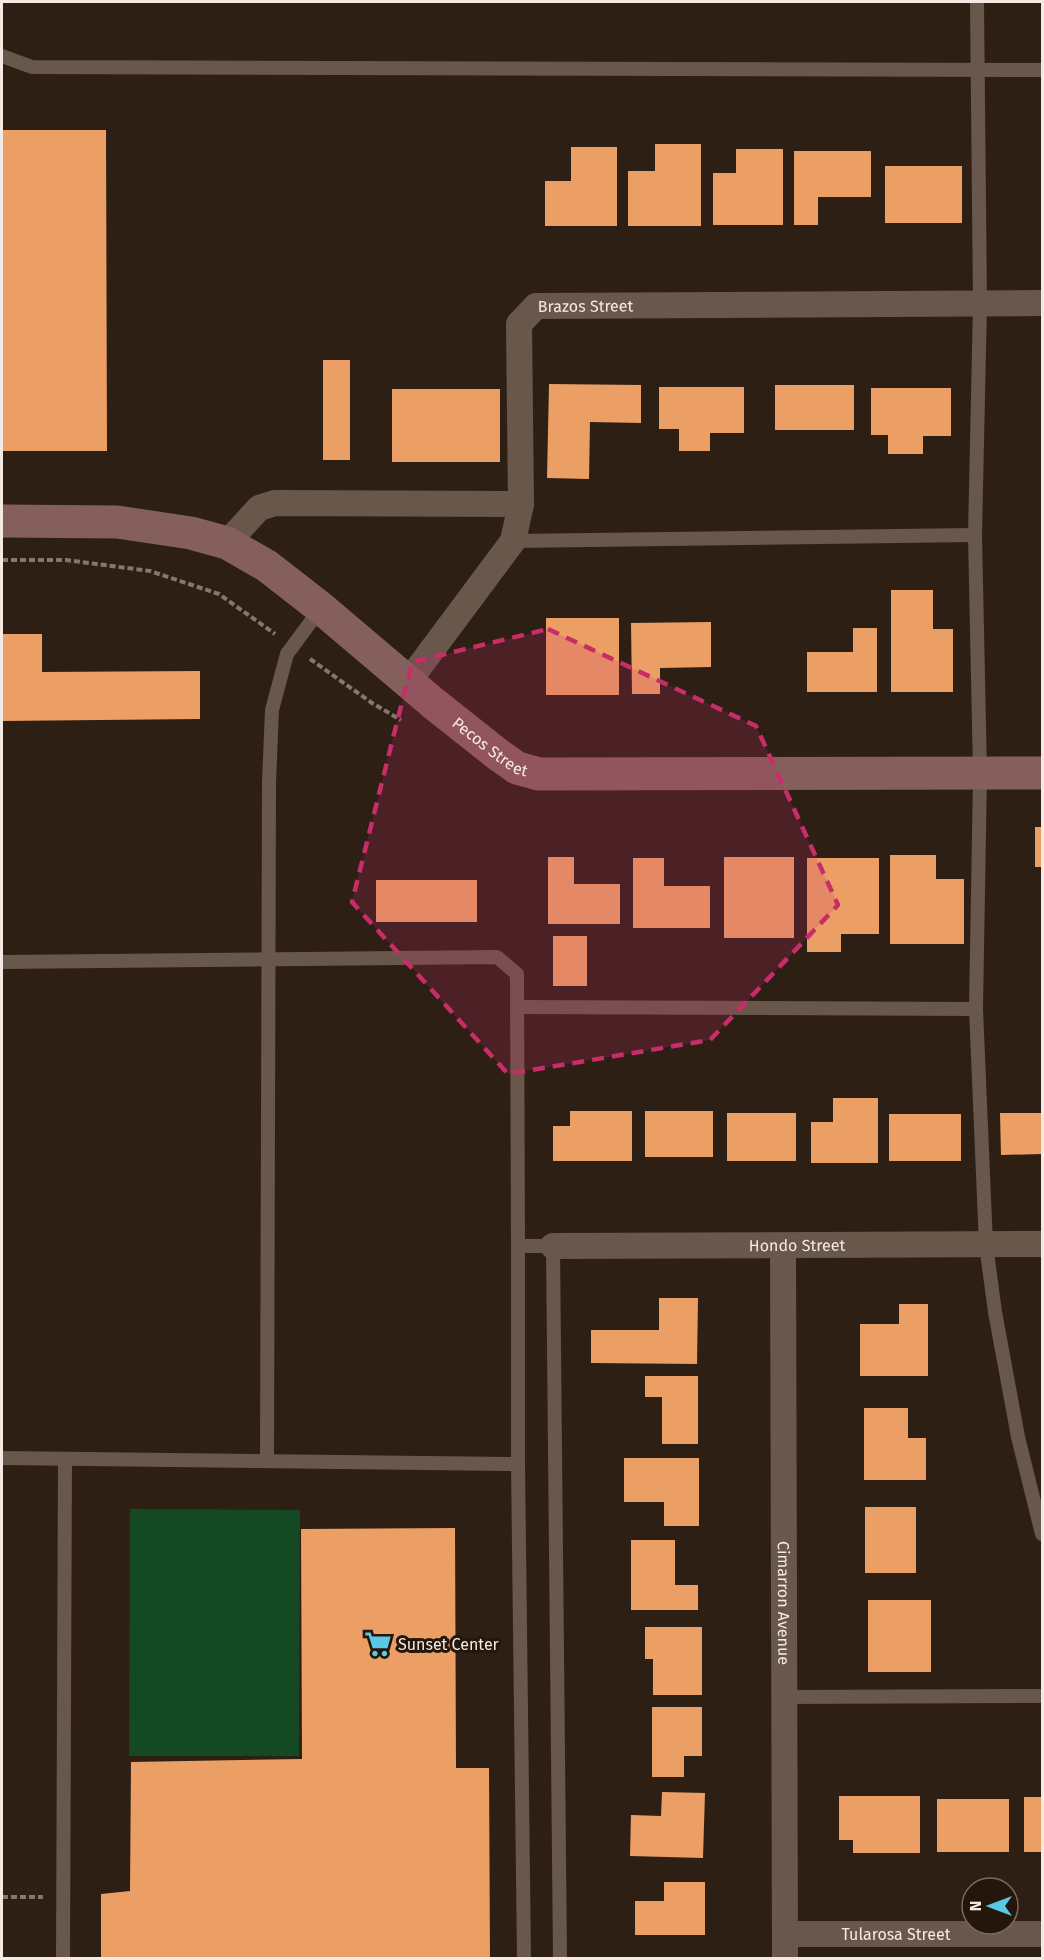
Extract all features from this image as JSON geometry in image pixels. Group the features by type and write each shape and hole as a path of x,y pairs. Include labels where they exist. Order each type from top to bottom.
{"street":[{"name":"Brazos Street","path":"513,541 521,504 519,324 536,306 1042,303"},
{"path":"227,543 259,508 275,503 521,504"},
{"name":"Pecos Street","path":"2,521 135,524 191,533 227,543 267,566 517,768 539,774 1042,773"},
{"path":"408,682 513,541"},
{"name":"Hondo Street","path":"553,1246 1042,1244"},
{"name":"Cimarron Avenue","path":"783,1246 785,1946"},
{"name":"Tularosa Street","path":"785,1946 1042,1934"}],"lane":[{"path":"977,2 980,304 975,535 980,773 976,1009 986,1245 995,1312 1018,1437 1042,1534"},
{"path":"2,56 32,67 1042,70"},
{"path":"513,541 975,535"},
{"path":"267,1461 269,783 272,710 288,654 321,608"},
{"path":"2,962 497,957 517,974 518,1464 524,1959"},
{"path":"517,1007 976,1009"},
{"path":"518,1246 553,1246 560,1959"},
{"path":"2,1458 518,1464"},
{"path":"63,1959 65,1459"},
{"path":"784,1697 1042,1696"}],"highlighted area":[{"path":"548,629 756,726 838,905 710,1040 508,1074 352,902 412,662"}],"green space":[{"path":"130,1509 300,1510 299,1756 129,1756"}],"building":[{"path":"2,130 106,130 107,451 2,451"},
{"path":"655,144 701,144 701,226 628,226 628,171 655,171"},
{"path":"571,147 617,147 617,226 545,226 545,181 571,181"},
{"path":"736,149 783,149 783,225 713,225 713,173 736,173"},
{"path":"794,151 871,151 871,197 818,197 818,225 794,225"},
{"path":"885,166 962,166 962,223 885,223"},
{"path":"323,360 350,360 350,460 323,460"},
{"path":"549,384 641,385 641,423 590,422 589,479 547,478"},
{"path":"775,385 854,385 854,430 775,430"},
{"path":"659,387 744,387 744,433 710,433 710,451 679,451 679,429 659,429"},
{"path":"871,388 951,388 951,436 923,436 923,454 888,454 888,435 871,435"},
{"path":"392,389 500,389 500,462 392,462"},
{"path":"891,590 933,590 933,629 953,629 953,692 891,692"},
{"path":"546,618 619,618 619,695 546,695"},
{"path":"711,622 711,667 660,668 660,694 632,694 631,623"},
{"path":"853,628 877,628 877,692 807,692 807,652 853,652"},
{"path":"2,634 42,634 42,672 200,671 200,719 2,721"},
{"path":"1035,827 1042,827 1042,867 1035,867"},
{"path":"890,855 936,855 936,879 964,879 964,944 890,944"},
{"path":"548,857 574,857 574,884 620,884 620,924 548,924"},
{"path":"724,857 794,857 794,938 724,938"},
{"path":"633,858 664,858 664,886 710,886 710,928 633,928"},
{"path":"807,858 879,858 879,934 841,934 841,952 807,952"},
{"path":"376,880 477,880 477,922 376,922"},
{"path":"553,936 587,936 587,986 553,986"},
{"path":"833,1098 878,1098 878,1163 811,1163 811,1122 833,1122"},
{"path":"570,1111 632,1111 632,1161 553,1161 553,1126 570,1126"},
{"path":"645,1111 713,1111 713,1157 645,1157"},
{"path":"727,1113 796,1113 796,1161 727,1161"},
{"path":"1000,1113 1042,1113 1042,1154 1001,1155"},
{"path":"889,1114 961,1114 961,1161 889,1161"},
{"path":"659,1298 698,1298 697,1364 591,1363 591,1330 659,1330"},
{"path":"899,1304 928,1304 928,1376 860,1376 860,1324 899,1324"},
{"path":"645,1376 698,1376 698,1444 662,1444 662,1397 645,1397"},
{"path":"864,1408 908,1408 908,1438 926,1438 926,1480 864,1480"},
{"path":"624,1458 699,1458 699,1526 664,1526 664,1502 624,1502"},
{"path":"865,1507 916,1507 916,1573 865,1573"},
{"name":"Sunset Center","path":"455,1528 456,1768 489,1768 490,1958 101,1958 101,1894 130,1891 131,1762 302,1759 301,1529"},
{"path":"631,1540 675,1540 675,1585 698,1585 698,1610 631,1610"},
{"path":"868,1600 931,1600 931,1672 868,1672"},
{"path":"645,1627 702,1627 702,1695 653,1695 653,1659 645,1659"},
{"path":"652,1707 702,1707 702,1756 684,1756 684,1777 652,1777"},
{"path":"662,1792 705,1793 703,1858 630,1856 631,1815 661,1816"},
{"path":"839,1796 920,1796 920,1853 853,1853 853,1840 839,1840"},
{"path":"1024,1797 1042,1797 1042,1852 1024,1852"},
{"path":"937,1799 1009,1799 1009,1852 937,1852"},
{"path":"664,1882 705,1882 705,1935 635,1935 635,1901 664,1901"}],"place":[{"name":"Sunset Center","path":"378,1644"}]}
